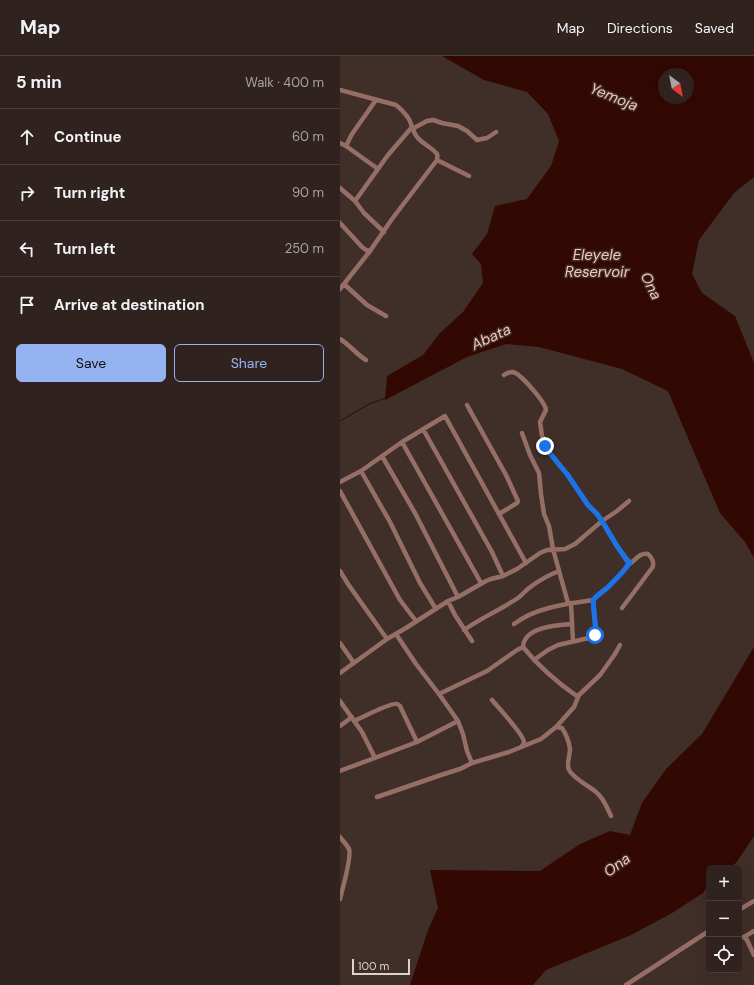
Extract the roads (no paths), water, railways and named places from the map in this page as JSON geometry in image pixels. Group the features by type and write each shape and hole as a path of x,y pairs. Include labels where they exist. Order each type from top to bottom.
{"street":[{"path":"340,90 396,105 408,117 418,138 437,154 437,160 392,219 370,251 340,288"},
{"path":"346,146 352,134 376,100"},
{"path":"355,201 398,142 412,128 420,124 430,120 458,126 467,131 477,140 487,138 496,132"},
{"path":"340,143 378,169"},
{"path":"437,160 469,176"},
{"path":"340,188 355,201 384,232"},
{"path":"340,223 362,247 370,251"},
{"path":"344,284 367,305 386,316"},
{"path":"340,339 348,344 359,356 366,360"},
{"path":"504,375 508,372 517,374 544,404 546,410 541,420 540,428 548,451 567,474 588,505 597,514 617,546 628,562 630,562"},
{"path":"467,405 506,475 518,501 498,514"},
{"path":"340,482 361,471 402,442 445,416 526,563"},
{"path":"422,430 492,552 503,576"},
{"path":"522,433 530,455 539,473 544,514 550,532 559,572 569,603 573,641"},
{"path":"402,442 481,584"},
{"path":"382,456 418,520 458,597"},
{"path":"361,471 390,522 420,583 436,609"},
{"path":"340,491 400,600 416,621"},
{"path":"340,673 387,639 448,601 491,578 503,576 540,553 553,549 565,549 575,544 602,521 618,511 629,500"},
{"path":"534,660 558,645 593,637 596,633 593,600 625,570 630,562 631,563 644,553 649,555 654,565 622,608"},
{"path":"340,571 342,577 387,639"},
{"path":"464,630 477,621 490,616 518,598 538,582 554,573 559,572"},
{"path":"514,624 526,616 569,603 593,600"},
{"path":"448,601 455,615 472,641"},
{"path":"523,647 525,639 537,630 558,625 572,624"},
{"path":"396,634 458,722 472,763"},
{"path":"340,643 354,663"},
{"path":"377,797 460,769 472,763 541,739 556,727 574,707 578,697 600,674 620,645"},
{"path":"523,647 534,660 563,686 578,697"},
{"path":"439,694 487,671 523,647"},
{"path":"492,700 520,733 524,740 521,747"},
{"path":"340,701 366,738 375,758"},
{"path":"340,726 353,719 395,703 400,706 417,742"},
{"path":"340,771 417,742 458,722"},
{"path":"556,727 562,728 570,746 567,765 569,771 602,798 610,816"},
{"path":"340,836 349,848 350,852 340,899"},
{"path":"742,908 754,901"},
{"path":"742,937 754,931"},
{"path":"626,985 706,933"},
{"path":"742,938 747,940 754,955"}],"water":[{"name":"Eleyele Reservoir","path":"442,56 754,56 754,177 734,193 699,240 692,274 702,293 735,316 754,363 754,558 745,542 720,513 668,391 622,369 539,347 506,344 467,357 385,400 387,376 423,355 440,333 463,312 483,283 481,264 472,254 487,234 495,206 527,199 551,166 559,141 548,114 527,92 484,80"},
{"name":"Ona","path":"754,647 754,836 736,863 732,865 706,865 706,888 703,893 672,913 631,935 546,970 533,985 410,985 428,930 438,908 430,870 540,871 580,844 610,831 630,835 642,803 666,769 702,734"}],"waterway":[{"name":"Abata","path":"340,421 369,404 386,398"}],"water label":[{"name":"Yemoja","path":"614,97"}]}
